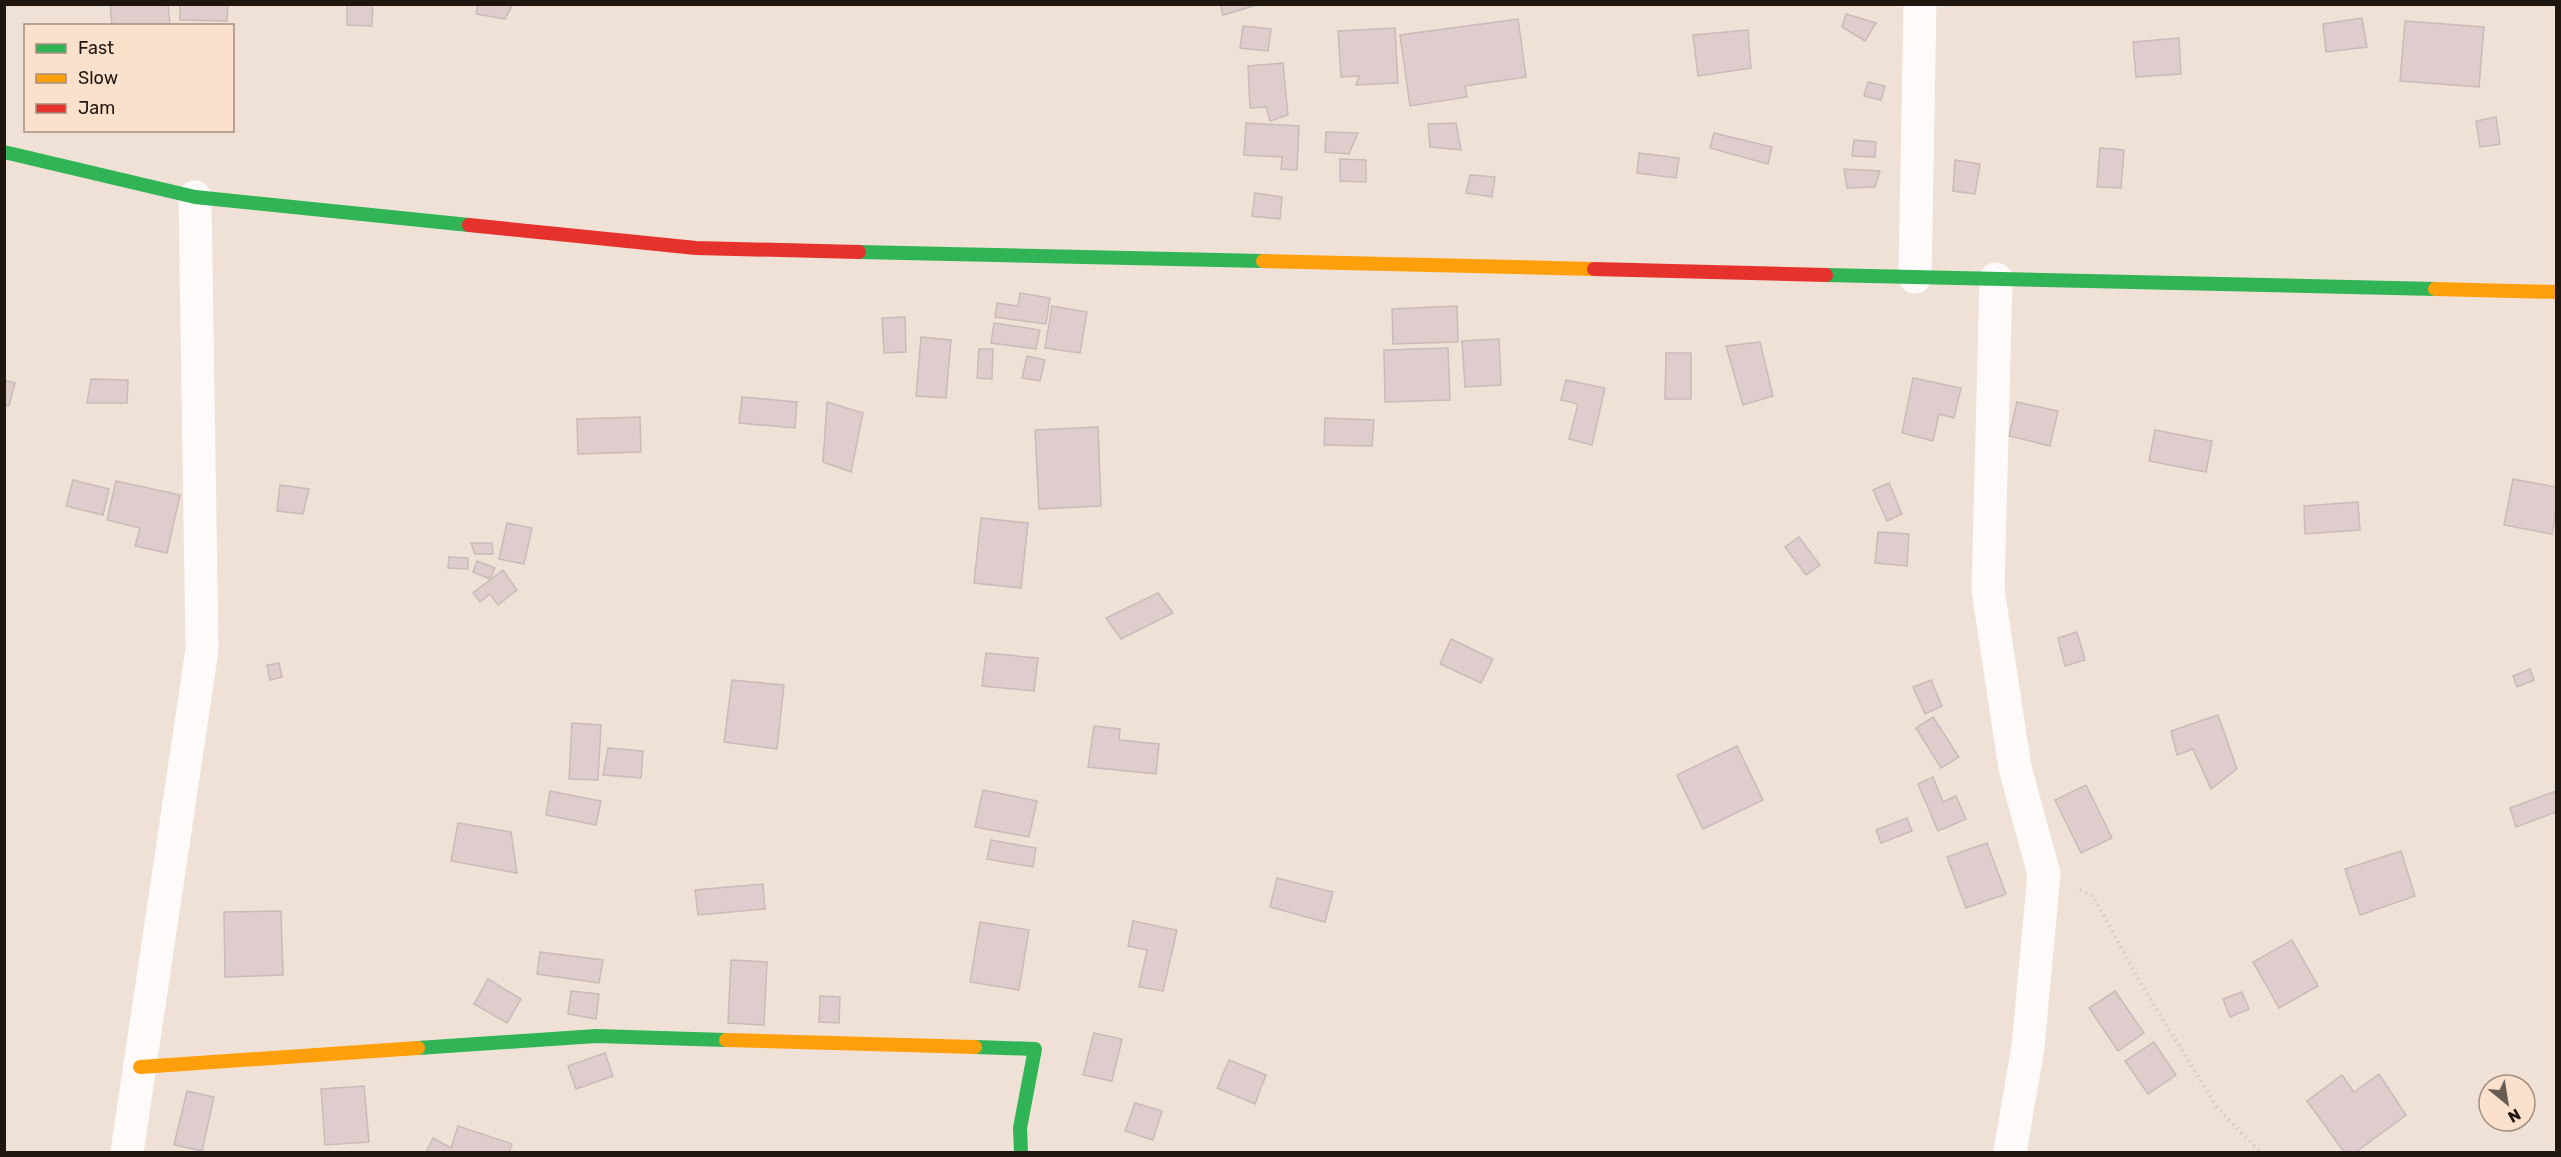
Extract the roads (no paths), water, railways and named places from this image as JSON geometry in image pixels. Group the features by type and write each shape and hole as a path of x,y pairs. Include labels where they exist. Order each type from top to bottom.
{"street":[{"path":"1915,277 1920,4"},
{"path":"4,152 195,197 696,248 2556,292"},
{"path":"127,1152 202,650 195,197"},
{"path":"1996,279 1988,590 2015,768 2044,874 2028,1047 2010,1152"},
{"path":"140,1068 596,1036 1035,1049 1020,1128 1021,1152"}]}
